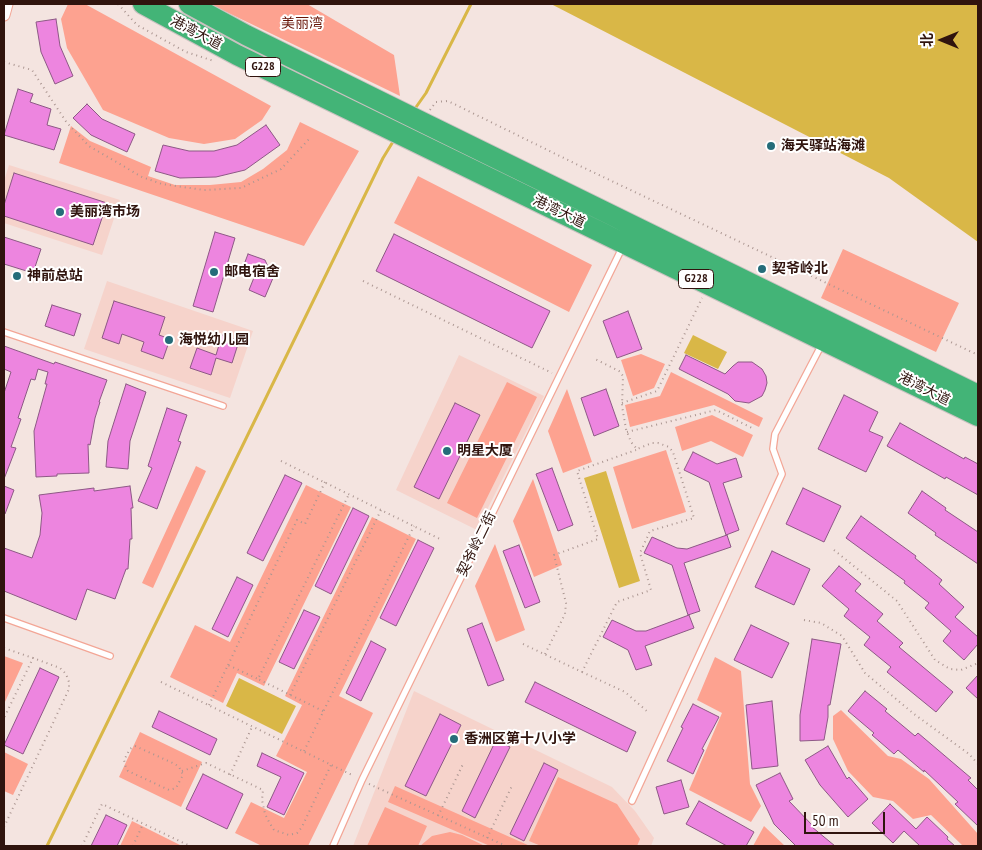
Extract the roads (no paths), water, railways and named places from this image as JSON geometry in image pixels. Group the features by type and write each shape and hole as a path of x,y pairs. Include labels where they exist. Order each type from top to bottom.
{"highway":[{"name":"港湾大道","path":"143,4 237,55 390,117 426,117 978,395"},
{"name":"港湾大道","path":"189,4 390,117 415,141 978,416"}],"street":[{"path":"4,15 7,4"}],"lane":[{"name":"契爷岭二街","path":"333,846 362,780 624,244"},
{"path":"4,332 223,406"},
{"path":"632,800 782,474 773,450 775,434 825,340"},
{"path":"4,618 110,656"}],"waterway":[{"path":"414,110 426,93 471,4"},
{"path":"47,846 383,158 394,140"}],"place":[{"name":"海天驿站海滩","path":"771,146"},
{"name":"美丽湾市场","path":"60,212"},
{"name":"契爷岭北","path":"762,269"},
{"name":"邮电宿舍","path":"214,272"},
{"name":"神前总站","path":"17,276"},
{"name":"海悦幼儿园","path":"169,340"},
{"name":"明星大厦","path":"447,451"},
{"name":"香洲区第十八小学","path":"454,739"}],"park label":[{"name":"美丽湾","path":"302,24"}]}
